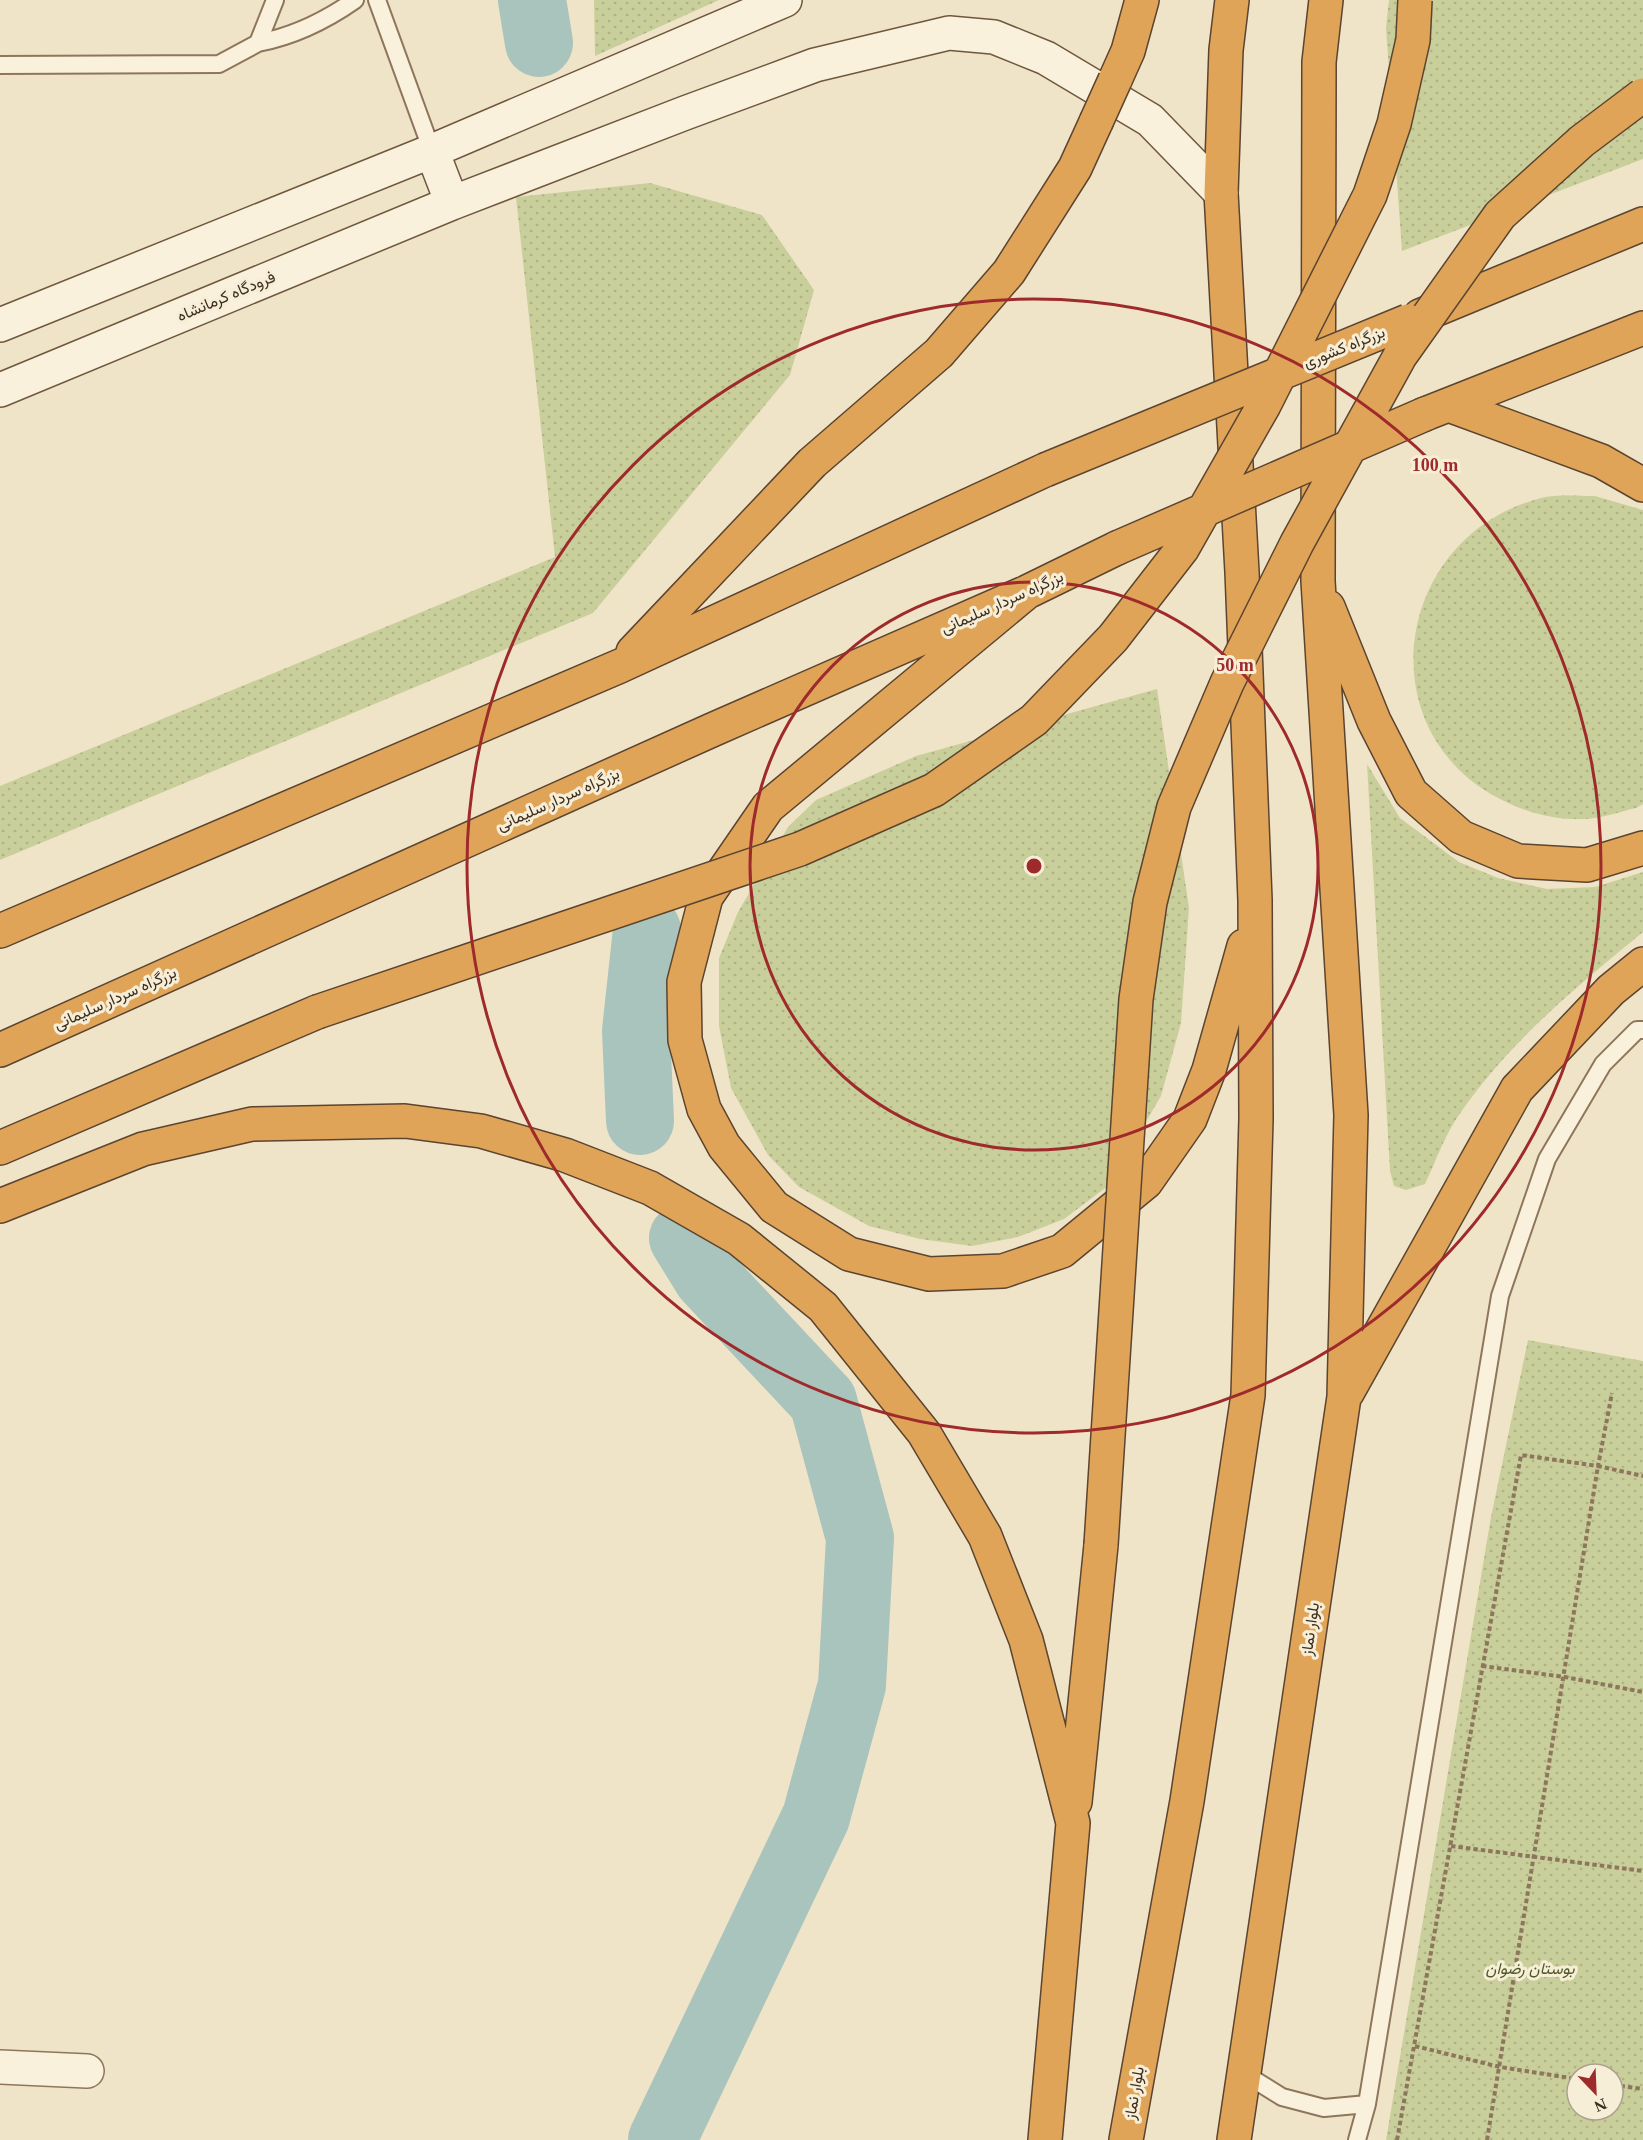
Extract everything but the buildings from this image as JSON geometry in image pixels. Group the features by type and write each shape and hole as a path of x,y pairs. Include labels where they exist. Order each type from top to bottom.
{"highway":[{"path":"0,931 620,666 812,463 939,353 1009,272 1075,168 1128,51 1142,0"},
{"path":"1027,592 768,807 706,897 684,982 685,1040 704,1108 724,1146 774,1207 849,1254 929,1274 1003,1270 1062,1251 1146,1182 1190,1119 1209,1070 1228,1009 1255,900 1242,572 1221,194 1226,50 1232,0"},
{"path":"1319,62 1326,0"},
{"path":"1319,62 1343,0"},
{"path":"0,1148 317,1012 800,849 934,790 1034,720 1113,638 1182,549 1264,405 1370,195 1394,124 1413,40 1415,0"},
{"name":"بلوار نماز","path":"1234,2140 1344,1397 1351,1115 1317,581 1319,62"},
{"path":"1045,2140 1073,1823 1101,1545 1136,999 1150,902 1174,807 1227,683 1298,543 1400,356 1500,215 1582,141 1643,95"},
{"path":"1633,228 1643,201"},
{"name":"بزرگراه کشوری","path":"620,666 1045,470 1633,228"},
{"path":"1437,409 1643,328"},
{"path":"1437,409 1601,461 1643,485"},
{"name":"بزرگراه سردار سلیمانی","path":"0,1050 711,730 1027,592 1116,548 1437,409"},
{"path":"1317,581 1374,721 1411,793 1461,837 1518,861 1587,865 1643,848"},
{"name":"بلوار نماز","path":"1126,2140 1187,1801 1248,1395 1256,1119 1255,900"},
{"path":"1344,1397 1517,1089 1611,990 1643,964"},
{"path":"0,1206 143,1149 252,1124 405,1120 481,1131 565,1155 650,1188 739,1239 823,1307 924,1433 985,1536 1026,1640 1073,1823"}],"main road":[{"path":"0,326 432,152 785,0"},
{"name":"فرودگاه کرمانشاه","path":"0,390 452,203 815,65 949,33 994,37 1046,58 1150,120 1221,194"},
{"path":"432,152 452,203"},
{"path":"0,2067 87,2071"}],"lane":[{"path":"258,43 275,0"},
{"path":"0,65 219,64 258,43 282,38 327,20 355,0"},
{"path":"377,0 432,152"},
{"path":"1357,2140 1367,2104 1500,1296 1547,1159 1604,1064 1637,1030 1643,1030"},
{"path":"1245,2074 1282,2097 1323,2108 1367,2104"}],"path":[{"path":"1487,2140 1612,1393"},
{"path":"1397,2140 1521,1455 1598,1466 1643,1476"},
{"path":"1482,1666 1565,1677 1643,1692"},
{"path":"1451,1846 1643,1871"},
{"path":"1415,2046 1500,2067 1565,2077"},
{"path":"1625,2087 1643,2089"}],"green space":[{"path":"594,0 719,0 595,56"},
{"path":"1389,0 1643,0 1643,159 1402,251 1386,28"},
{"path":"650,183 762,215 814,290 790,375 593,613 0,860 0,786 555,557 516,197"},
{"path":"1595,496 1643,510 1643,804 1636,808 1596,818 1552,817 1504,801 1460,770 1430,731 1416,686 1415,639 1428,593 1453,552 1491,519 1541,498"},
{"path":"1157,689 1189,908 1181,1023 1161,1096 1108,1186 1064,1219 1018,1237 972,1246 920,1239 869,1226 799,1187 768,1155 731,1088 719,1026 719,958 738,912 788,827 816,800 916,756"},
{"path":"1367,764 1400,818 1459,862 1498,878 1547,889 1595,887 1643,872 1643,932 1566,997 1518,1043 1475,1093 1455,1121 1425,1184 1406,1190 1394,1186 1390,1171"},
{"name":"بوستان رضوان","path":"1528,1340 1643,1361 1643,2140 1386,2140 1491,1517"}],"waterway":[{"path":"532,0 539,43"},
{"path":"640,1121 636,1031 647,930"},
{"path":"662,2140 816,1817 852,1685 860,1538 823,1401 707,1277 683,1238"}]}
